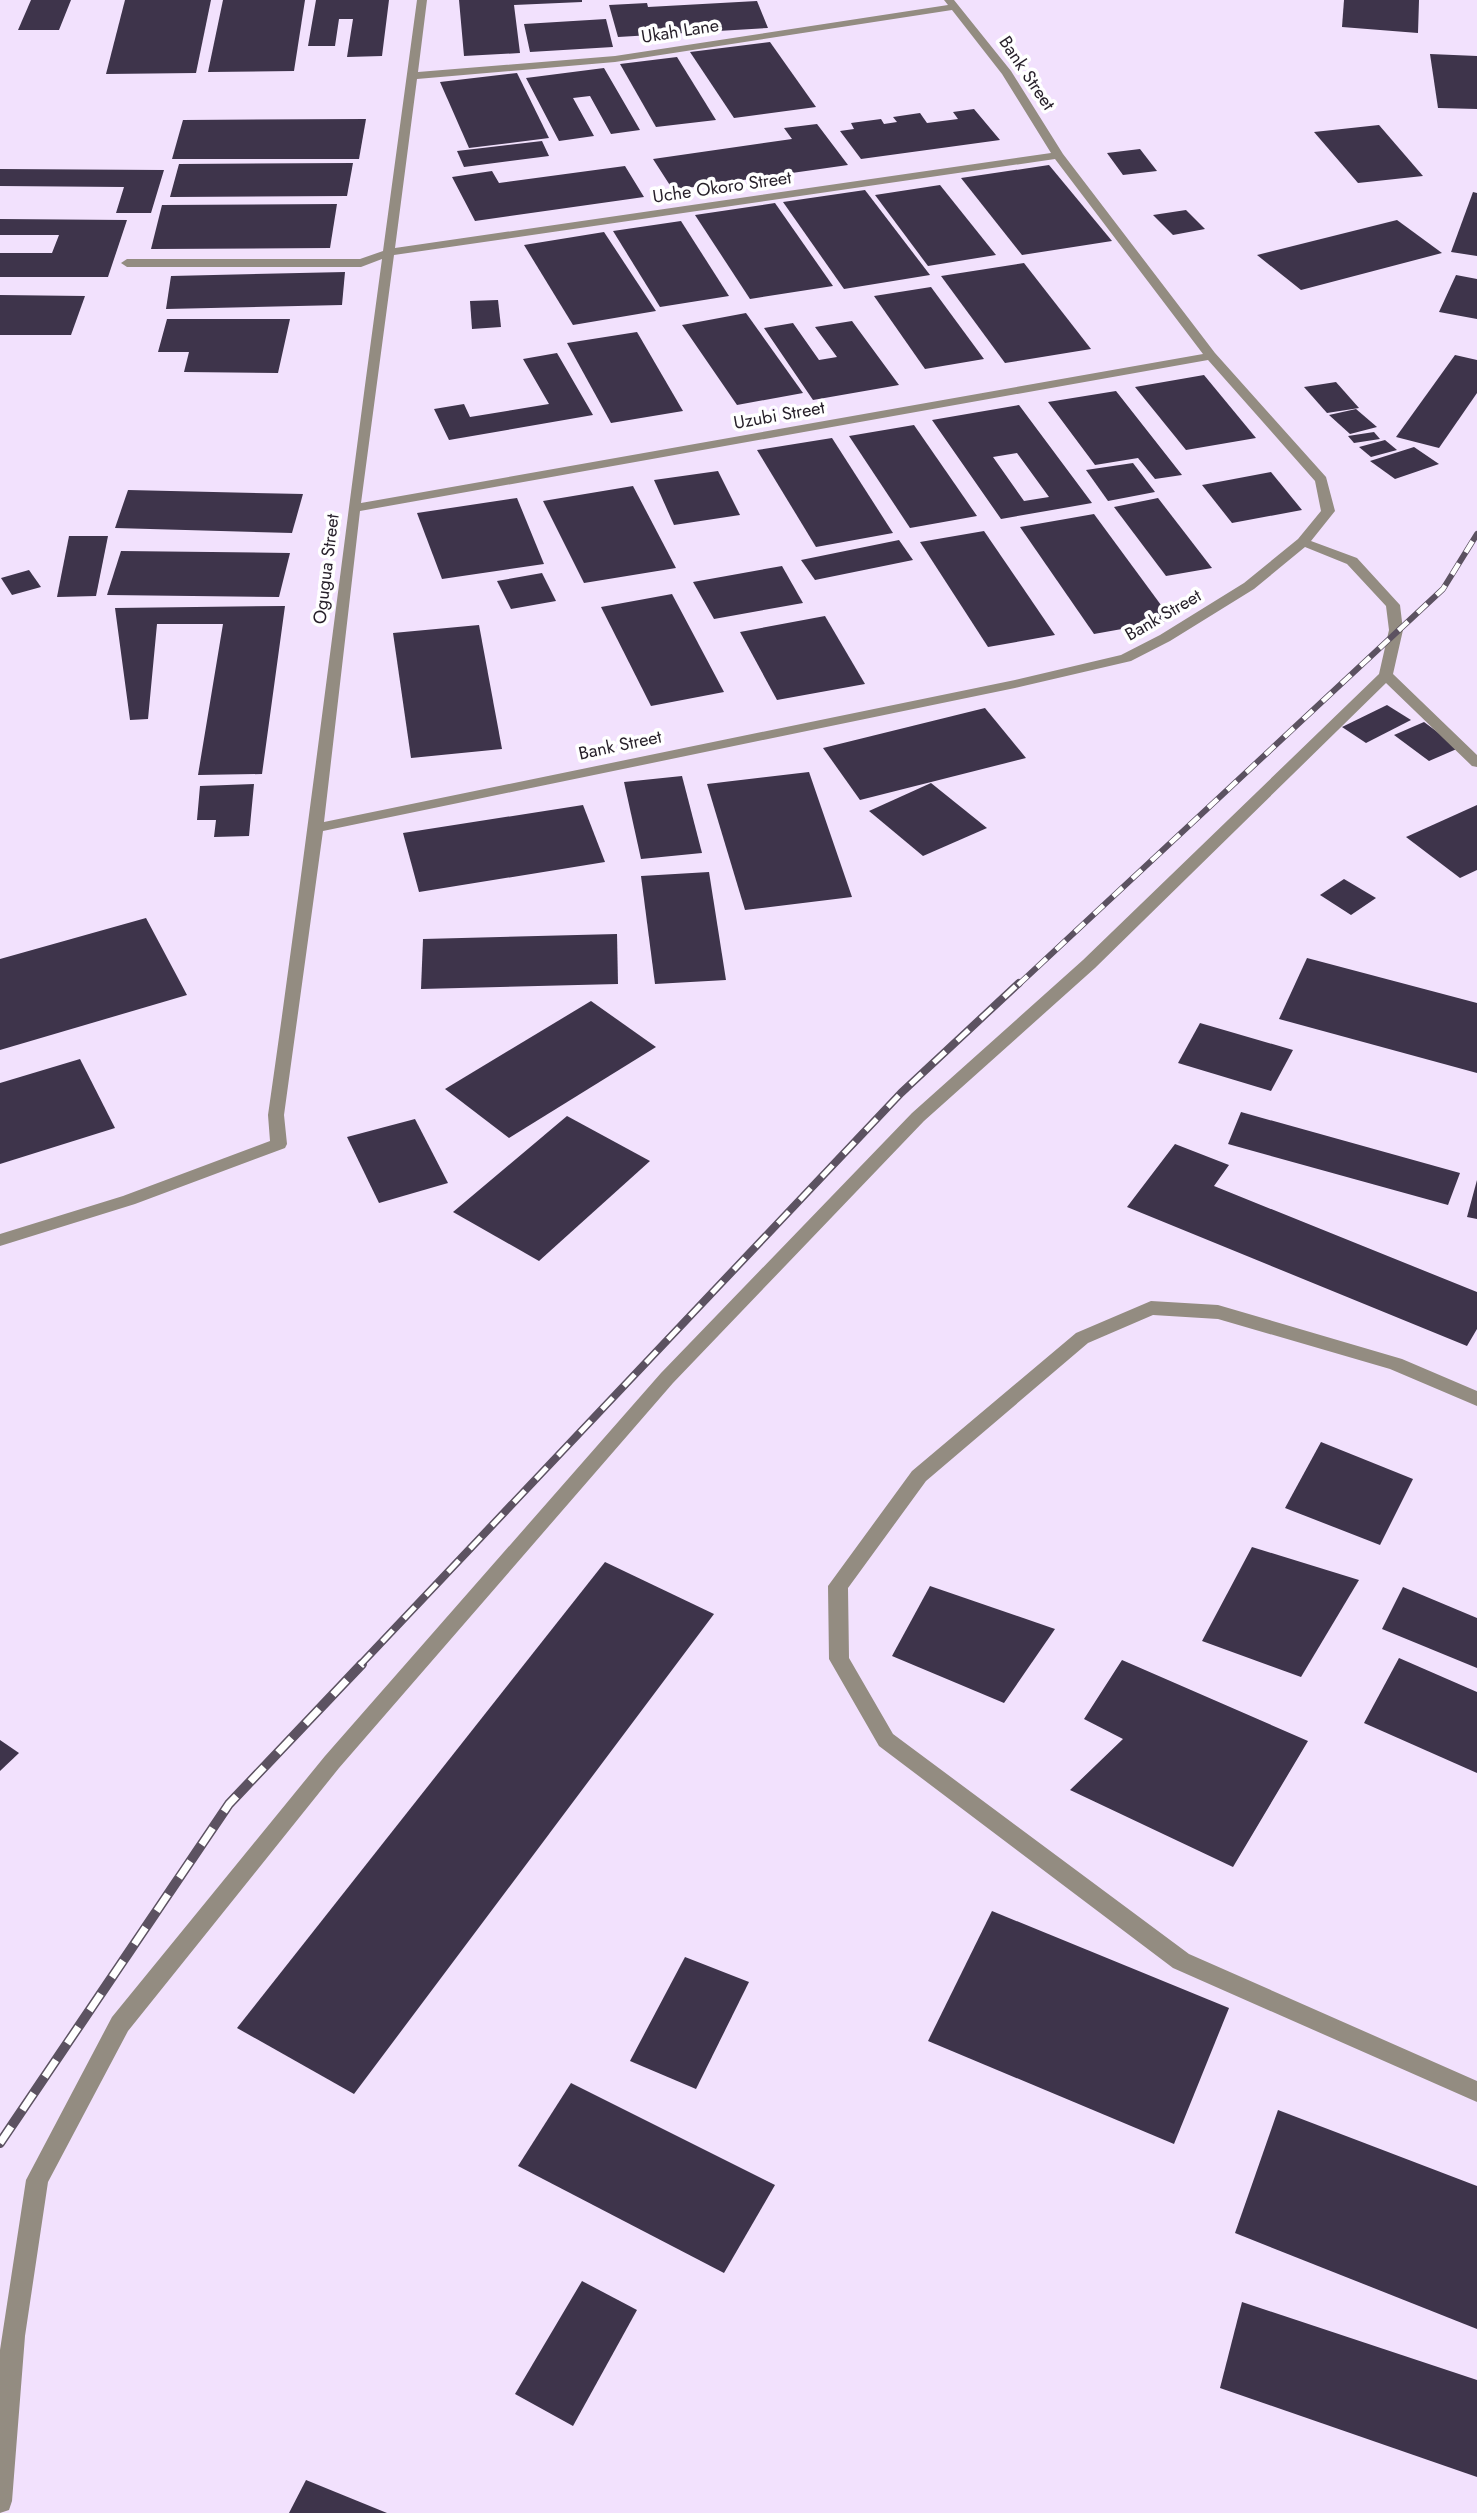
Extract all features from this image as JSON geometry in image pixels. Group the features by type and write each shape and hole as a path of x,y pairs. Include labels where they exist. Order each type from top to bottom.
{"street":[{"name":"Ogugua Street","path":"0,1240 129,1200 279,1144 276,1115 316,828 354,508 422,0"},
{"name":"Ukah Lane","path":"410,76 615,59 951,3"},
{"name":"Bank Street","path":"316,828 1015,684 1126,658 1165,638 1249,586 1303,542 1328,511 1321,480 1211,356 1058,155 1007,72 951,3"},
{"name":"Uche Okoro Street","path":"127,264 361,263 390,252 1058,155"},
{"name":"Uzubi Street","path":"354,508 1211,356"},
{"path":"0,2501 13,2336 37,2180 120,2024 332,1762 667,1378 918,1117 1089,964 1386,675 1396,630 1393,605 1352,561 1303,542"},
{"path":"1386,675 1477,764"},
{"path":"1477,1399 1396,1364 1218,1312 1151,1308 1082,1338 919,1476 838,1586 839,1658 886,1740 1181,1961 1477,2092"}],"building":[{"path":"31,0 71,0 59,30 18,30"},
{"path":"125,0 211,0 196,73 106,74"},
{"path":"223,0 305,0 294,71 208,72"},
{"path":"316,0 389,0 382,56 347,57 353,19 339,19 335,46 308,46"},
{"path":"459,0 582,2 514,5 520,53 464,56"},
{"path":"1344,0 1419,0 1418,33 1342,27"},
{"path":"757,1 768,28 618,37 609,5 647,3 648,7"},
{"path":"606,19 613,47 530,52 524,24"},
{"path":"770,42 816,107 734,118 690,52"},
{"path":"1430,54 1477,56 1477,109 1438,108"},
{"path":"677,57 716,120 656,127 620,64"},
{"path":"604,68 640,130 611,134 590,96 573,98 594,136 559,141 526,78"},
{"path":"517,73 549,138 469,148 440,82"},
{"path":"974,109 1000,140 861,159 840,131 854,129 851,123 881,119 884,124 897,122 893,117 920,113 927,123 958,119 953,112"},
{"path":"366,119 359,159 172,159 183,120"},
{"path":"817,124 848,165 673,190 653,159 792,139 784,128"},
{"path":"1379,125 1423,176 1358,183 1314,132"},
{"path":"542,141 549,156 464,167 457,151"},
{"path":"1140,149 1157,171 1123,175 1107,153"},
{"path":"353,163 347,196 170,197 179,164"},
{"path":"1049,165 1112,241 1022,255 961,178"},
{"path":"625,166 644,197 475,221 452,177 492,171 499,183"},
{"path":"0,169 164,170 151,213 116,213 124,187 0,186"},
{"path":"940,185 996,255 928,266 875,195"},
{"path":"865,190 930,275 844,289 783,202"},
{"path":"1473,192 1477,193 1477,256 1451,252"},
{"path":"775,203 833,286 750,299 695,215"},
{"path":"337,204 330,248 151,249 162,205"},
{"path":"1186,210 1205,229 1173,235 1153,215"},
{"path":"0,219 127,220 108,277 0,277 0,253 52,253 59,235 0,235"},
{"path":"1397,220 1442,253 1301,290 1257,255"},
{"path":"681,221 729,296 660,307 613,231"},
{"path":"604,232 656,311 573,325 524,245"},
{"path":"1024,263 1091,349 1005,363 941,276"},
{"path":"345,272 342,305 166,309 171,276"},
{"path":"1456,275 1477,279 1477,319 1439,312"},
{"path":"931,287 984,359 925,369 874,296"},
{"path":"0,295 85,296 71,335 0,335"},
{"path":"498,300 501,327 472,329 470,301"},
{"path":"746,313 803,393 737,405 682,325"},
{"path":"167,319 290,319 278,373 184,372 189,352 158,352"},
{"path":"852,321 899,385 813,400 764,328 793,323 819,360 837,357 815,327"},
{"path":"637,332 683,411 611,423 567,343"},
{"path":"557,353 593,415 449,440 434,409 464,404 470,417 549,404 523,359"},
{"path":"1455,355 1477,360 1477,393 1439,448 1396,437"},
{"path":"1204,375 1256,438 1186,450 1135,387"},
{"path":"1336,382 1359,408 1327,413 1304,387"},
{"path":"1116,391 1182,475 1155,479 1138,458 1095,465 1048,402"},
{"path":"1019,405 1092,503 1001,519 932,420","holes":["1017,453 1049,497 1024,501 993,457"]},
{"path":"1356,409 1377,427 1350,434 1329,415"},
{"path":"914,425 977,516 910,528 849,436"},
{"path":"1374,432 1380,439 1354,443 1348,436"},
{"path":"832,438 893,533 816,547 757,450"},
{"path":"1385,440 1397,450 1371,457 1359,447"},
{"path":"1414,447 1439,464 1395,479 1370,461"},
{"path":"1133,463 1155,492 1108,501 1086,470"},
{"path":"718,471 740,515 674,525 654,480"},
{"path":"1271,472 1302,510 1232,523 1202,485"},
{"path":"633,486 676,568 584,583 543,501"},
{"path":"128,490 303,494 292,533 115,528"},
{"path":"517,498 544,564 442,579 417,513"},
{"path":"1158,498 1212,568 1166,576 1114,507"},
{"path":"1094,514 1172,620 1094,634 1020,527"},
{"path":"984,531 1055,635 988,647 920,542"},
{"path":"69,536 108,536 96,596 57,597"},
{"path":"899,540 913,560 815,580 801,560"},
{"path":"121,551 290,553 279,597 107,595"},
{"path":"782,566 803,603 714,619 693,582"},
{"path":"29,570 41,587 12,595 1,578"},
{"path":"542,573 556,601 511,609 497,581"},
{"path":"672,594 724,692 651,706 601,607"},
{"path":"285,606 262,774 198,775 223,624 157,624 148,719 130,720 115,608"},
{"path":"825,616 865,684 777,700 740,632"},
{"path":"479,625 502,749 411,758 393,633"},
{"path":"1387,705 1411,720 1366,743 1342,727"},
{"path":"985,708 1026,758 860,800 823,748"},
{"path":"1424,722 1459,748 1429,761 1394,735"},
{"path":"809,772 852,897 745,910 707,784"},
{"path":"682,776 702,853 641,859 624,782"},
{"path":"931,783 987,828 923,856 869,811"},
{"path":"254,784 249,836 214,837 216,820 197,820 200,786"},
{"path":"583,805 605,862 419,892 403,833"},
{"path":"1477,805 1477,870 1460,878 1406,837"},
{"path":"709,872 726,980 655,984 641,876"},
{"path":"1344,879 1376,898 1351,915 1320,895"},
{"path":"146,918 187,995 0,1050 0,959"},
{"path":"617,934 618,984 421,989 423,939"},
{"path":"1307,958 1477,1003 1477,1073 1279,1019"},
{"path":"591,1001 656,1047 509,1138 445,1089"},
{"path":"1200,1023 1293,1050 1271,1091 1178,1063"},
{"path":"80,1059 115,1128 0,1164 0,1083"},
{"path":"1241,1112 1460,1173 1448,1205 1228,1144"},
{"path":"567,1116 650,1161 539,1261 453,1212"},
{"path":"415,1119 448,1183 379,1203 347,1137"},
{"path":"1175,1144 1229,1165 1214,1186 1477,1292 1477,1329 1467,1346 1127,1207"},
{"path":"1477,1180 1477,1219 1467,1217"},
{"path":"1321,1442 1413,1479 1380,1545 1285,1508"},
{"path":"1252,1547 1359,1580 1301,1677 1202,1641"},
{"path":"605,1562 714,1614 354,2094 237,2028"},
{"path":"930,1586 1055,1629 1004,1703 892,1656"},
{"path":"1403,1587 1477,1618 1477,1668 1382,1629"},
{"path":"1399,1658 1477,1692 1477,1773 1364,1723"},
{"path":"1122,1660 1308,1741 1233,1867 1070,1790 1123,1739 1084,1719"},
{"path":"0,1740 19,1753 0,1771"},
{"path":"992,1911 1229,2008 1174,2144 928,2041"},
{"path":"685,1957 749,1982 696,2089 630,2061"},
{"path":"571,2083 775,2185 724,2273 518,2166"},
{"path":"1278,2110 1477,2186 1477,2329 1235,2233"},
{"path":"582,2281 637,2310 573,2426 515,2394"},
{"path":"1242,2302 1477,2380 1477,2477 1220,2388"},
{"path":"306,2480 387,2513 289,2513"}],"railway":[{"path":"1018,985 1443,589 1477,534"},
{"path":"360,1665 901,1093 1019,983"},
{"path":"0,2143 229,1804 362,1664"}]}
